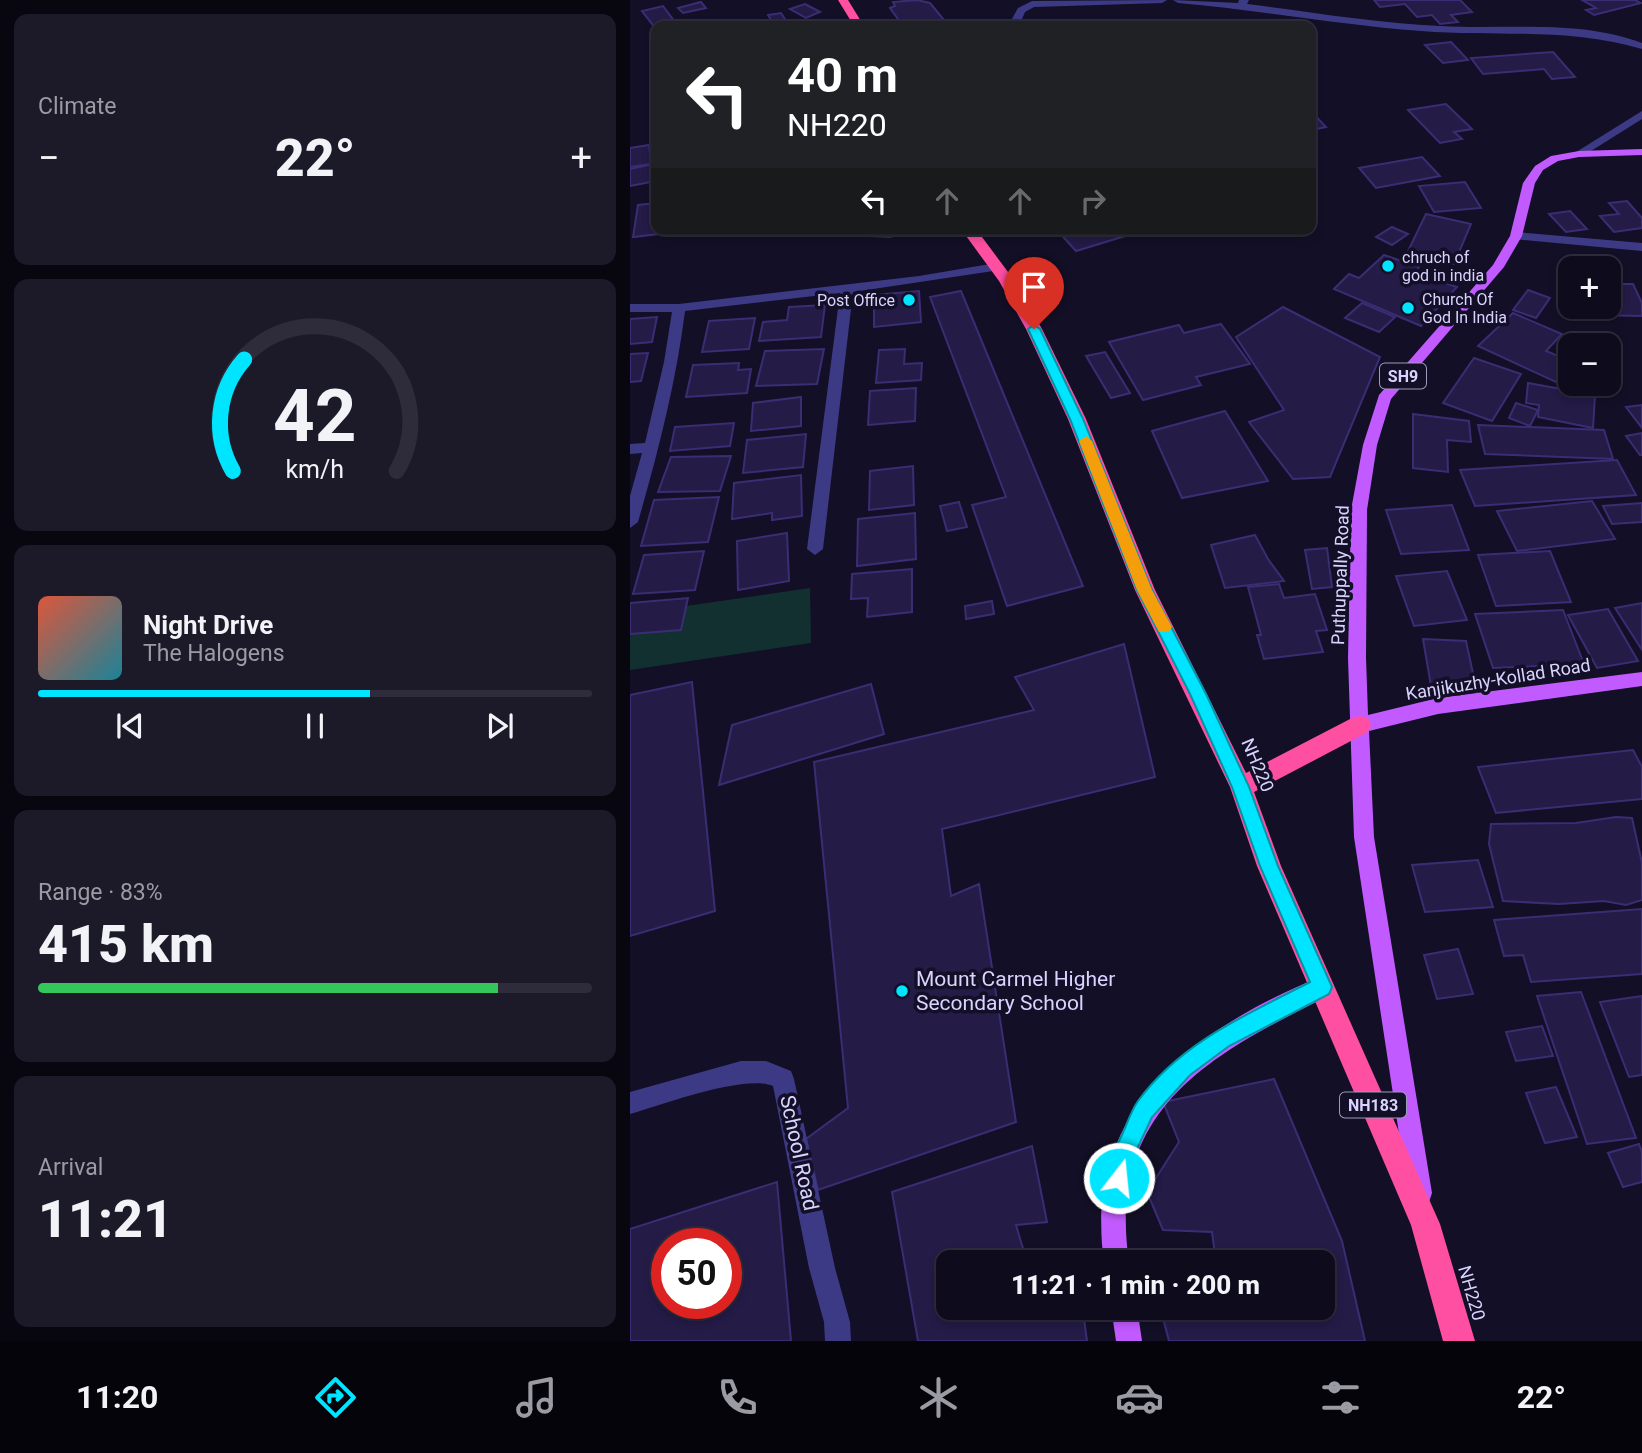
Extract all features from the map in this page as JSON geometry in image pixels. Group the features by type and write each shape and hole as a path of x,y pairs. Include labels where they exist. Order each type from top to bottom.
{"highway":[{"path":"843,0 856,21"},
{"name":"NH220","path":"977,235 1034,329 1077,419 1145,590 1241,787 1269,866 1424,1224 1459,1341"},
{"path":"1241,787 1360,725"}],"main road":[{"name":"Puthuppally Road","path":"1424,1224 1364,837 1357,658 1359,510 1370,445 1384,398 1498,267 1516,236 1529,183 1539,168 1555,158 1579,154 1642,152"},
{"name":"Kanjikuzhy-Kollad Road","path":"1360,725 1438,706 1642,679"},
{"path":"1115,1250 1112,1219 1122,1158 1145,1109 1182,1067 1222,1038 1322,987"},
{"path":"1126,1320 1129,1341"}],"street":[{"path":"1018,21 1021,10 1032,4 1162,0"},
{"path":"1178,0 1243,3 1419,28 1579,32 1623,39 1642,46"},
{"path":"1579,154 1642,114"},
{"path":"1516,236 1642,247"},
{"path":"630,308 679,308 846,289 996,267"},
{"path":"815,549 846,289"},
{"path":"630,522 652,447 674,354 679,308"},
{"path":"630,449 652,447"},
{"name":"School Road","path":"630,1103 741,1072 766,1072 783,1079 822,1268 837,1322 838,1341"}],"green space":[{"path":"810,588 811,643 630,670 630,614"}],"building":[{"path":"917,0 930,3 945,21 899,21 890,8 895,6 893,2"},
{"path":"1374,0 1460,0 1472,12 1451,15 1458,22 1440,24 1432,15 1417,17 1405,4 1380,7"},
{"path":"1582,0 1635,0 1641,3 1594,15 1586,10 1596,8"},
{"path":"701,2 706,8 683,13 678,8"},
{"path":"805,4 820,12 806,18 790,9"},
{"path":"663,6 674,21 651,23 642,11"},
{"path":"781,13 786,21 772,21 768,15"},
{"path":"1451,42 1468,60 1443,63 1425,45"},
{"path":"1553,52 1575,77 1552,79 1544,69 1483,74 1471,58"},
{"path":"1446,104 1472,129 1454,132 1462,139 1440,143 1408,110"},
{"path":"1316,116 1326,127 1316,129"},
{"path":"649,145 651,164 630,167 630,148"},
{"path":"1422,157 1440,176 1376,188 1359,168"},
{"path":"651,164 651,182 630,186 630,169"},
{"path":"1465,182 1481,208 1434,212 1419,186"},
{"path":"1627,201 1642,218 1642,228 1614,232 1600,216 1619,214 1609,203"},
{"path":"651,204 651,235 633,237 638,205"},
{"path":"1570,211 1587,229 1566,232 1549,214"},
{"path":"1426,214 1471,224 1454,264 1407,253"},
{"path":"1392,227 1408,234 1392,245 1376,237"},
{"path":"869,235 898,235 890,237"},
{"path":"1061,235 1128,235 1076,251"},
{"name":"chruch of god in india","path":"1384,255 1419,267 1415,273 1457,287 1421,326 1334,289 1349,274 1359,278"},
{"path":"1621,284 1633,284 1642,303 1642,316 1621,316"},
{"path":"1528,290 1550,298 1536,318 1513,310"},
{"path":"919,291 921,322 874,327 874,295"},
{"path":"961,291 1083,586 1007,606 972,505 1006,497 930,297"},
{"path":"1362,303 1395,317 1379,332 1345,318"},
{"path":"825,305 821,337 759,341 763,322 787,320 789,307"},
{"path":"1283,307 1380,357 1330,477 1293,479 1249,422 1284,410 1236,337"},
{"path":"1513,313 1560,333 1546,351 1558,356 1558,383 1478,346"},
{"path":"657,317 652,342 630,344 630,319"},
{"path":"755,318 749,349 702,352 709,321"},
{"path":"1221,324 1250,364 1196,377 1201,385 1143,400 1109,342 1179,325 1184,333"},
{"path":"824,349 817,384 756,386 765,351"},
{"path":"905,349 904,364 922,363 921,380 876,383 879,350"},
{"path":"1105,352 1130,393 1111,398 1086,356"},
{"path":"648,353 641,381 630,382 630,354"},
{"path":"1474,358 1521,374 1492,421 1443,403"},
{"path":"739,363 738,370 751,369 747,393 686,397 693,365"},
{"path":"1528,383 1558,388 1558,396 1595,396 1593,428 1538,417 1539,405 1526,403"},
{"path":"916,388 915,421 868,425 870,391"},
{"path":"801,397 801,426 751,431 753,403"},
{"path":"1516,403 1538,410 1530,426 1509,418"},
{"path":"1642,405 1642,428 1626,407"},
{"path":"1225,411 1268,481 1182,498 1152,431"},
{"path":"1413,414 1469,421 1471,442 1447,440 1448,472 1413,468"},
{"path":"734,423 730,446 670,451 675,427"},
{"path":"1478,425 1604,430 1613,459 1485,454"},
{"path":"1642,433 1642,455 1640,455 1626,436"},
{"path":"806,434 803,467 743,473 747,440"},
{"path":"731,456 720,491 658,492 671,457"},
{"path":"1617,460 1636,495 1475,506 1460,470"},
{"path":"913,466 914,505 869,510 870,471"},
{"path":"801,475 802,516 772,520 772,513 732,519 734,483"},
{"path":"719,497 708,542 641,546 654,500"},
{"path":"1592,501 1615,539 1517,551 1497,511"},
{"path":"959,502 967,527 947,531 940,506"},
{"path":"1642,503 1642,522 1612,524 1603,506"},
{"path":"1452,505 1469,550 1401,554 1386,510"},
{"path":"915,513 916,559 857,566 858,519"},
{"path":"787,533 789,581 738,590 737,541"},
{"path":"1255,535 1284,581 1225,588 1211,545"},
{"path":"1327,548 1332,587 1312,589 1305,550"},
{"path":"704,551 695,590 633,594 644,555"},
{"path":"1550,551 1571,602 1496,606 1478,555"},
{"path":"912,569 912,612 867,617 868,598 851,599 852,574"},
{"path":"1447,571 1467,620 1414,626 1396,576"},
{"path":"1279,584 1284,598 1315,594 1327,630 1316,631 1323,652 1264,659 1257,635 1261,635 1248,587"},
{"path":"688,598 681,630 630,634 630,603"},
{"path":"992,601 994,614 966,619 965,606"},
{"path":"1642,603 1642,650 1615,608"},
{"path":"1608,609 1638,661 1597,668 1568,615"},
{"path":"1563,610 1584,664 1493,668 1475,614"},
{"path":"1423,639 1466,641 1477,692 1432,692"},
{"path":"1124,644 1155,777 942,829 951,896 979,884 1016,1122 818,1190 806,1139 848,1108 814,762 1034,710 1015,677"},
{"path":"692,682 715,911 630,936 630,695"},
{"path":"871,684 884,734 719,785 732,725"},
{"path":"1633,750 1642,767 1642,799 1496,813 1478,767"},
{"path":"1616,817 1632,818 1642,863 1642,900 1626,905 1604,901 1559,904 1503,901 1489,844 1491,824 1576,823"},
{"path":"1478,860 1493,907 1425,912 1412,865"},
{"path":"1642,909 1642,974 1531,982 1523,955 1504,956 1494,920"},
{"path":"1458,949 1473,994 1437,999 1424,955"},
{"path":"1581,992 1636,1138 1587,1144 1537,996"},
{"path":"1642,996 1642,1075 1629,1077 1600,1002"},
{"path":"1542,1026 1553,1056 1516,1061 1506,1032"},
{"path":"1274,1079 1342,1241 1365,1341 1169,1341 1163,1320 1335,1320 1335,1250 1214,1250 1212,1232 1163,1230 1147,1192 1179,1142 1163,1102"},
{"path":"1556,1087 1577,1137 1545,1143 1526,1093"},
{"path":"1639,1144 1642,1152 1642,1182 1623,1187 1608,1153"},
{"path":"1032,1146 1047,1222 1016,1225 1023,1250 936,1250 936,1320 1084,1320 1087,1341 918,1341 892,1192"},
{"path":"777,1182 791,1341 630,1341 630,1229"}],"slow traffic":[{"path":"1086,441 1145,590 1164,627"}],"place":[{"name":"chruch of god in india","path":"1388,266"},
{"name":"Post Office","path":"909,300"},
{"name":"Church Of God In India","path":"1408,308"},
{"name":"Mount Carmel Higher Secondary School","path":"902,991"}],"route":[{"path":"1034,329 1077,419 1145,590 1241,787 1269,866 1322,987 1222,1038 1182,1067 1145,1109 1122,1158 1119,1178"}]}
